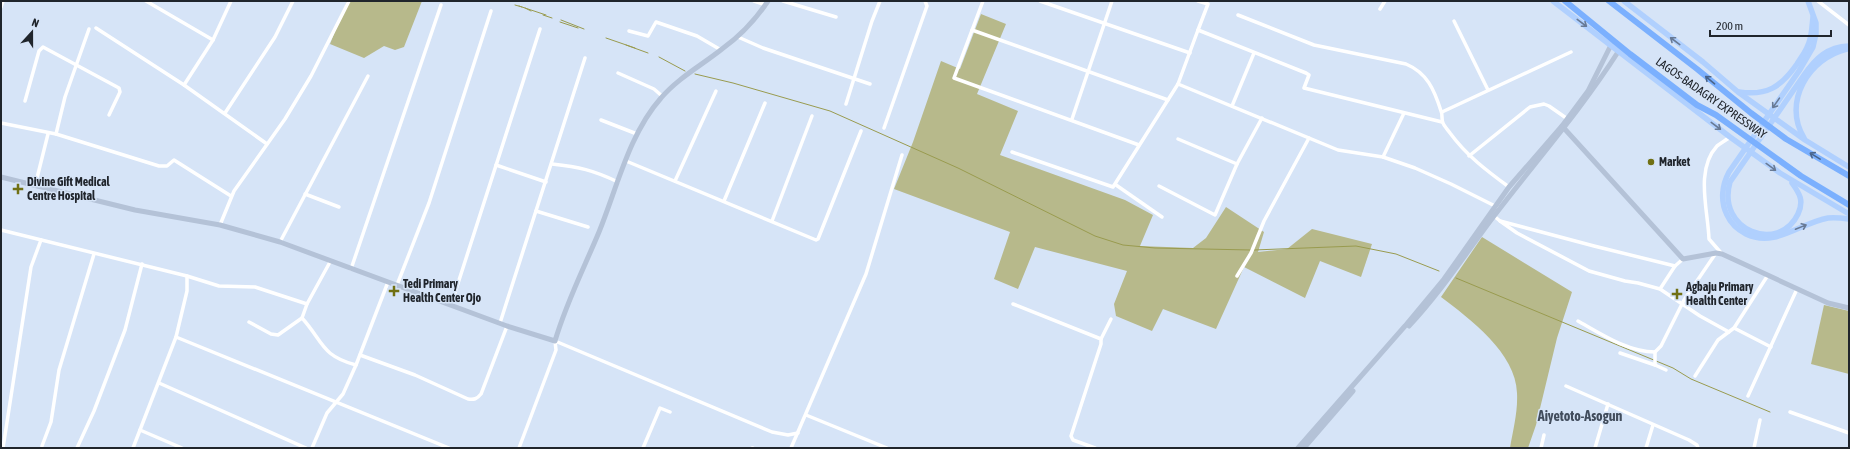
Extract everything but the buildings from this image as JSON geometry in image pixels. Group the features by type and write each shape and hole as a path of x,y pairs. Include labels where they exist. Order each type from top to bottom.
{"highway":[{"name":"LAGOS-BADAGRY EXPRESSWAY","path":"1565,1 1630,54 1698,105 1716,115 1801,176 1849,205"},
{"name":"LAGOS-BADAGRY EXPRESSWAY","path":"1609,1 1786,139 1849,176"}],"main road":[{"name":"LAGOS-BADAGRY EXPRESSWAY","path":"1553,1 1730,137 1790,180 1849,214"},
{"name":"LAGOS-BADAGRY EXPRESSWAY","path":"1624,1 1703,62 1738,92 1805,140 1849,167"},
{"path":"1808,1 1814,13 1816,28 1815,42 1809,55 1729,172 1723,187 1723,200 1726,215 1743,232 1767,239 1779,236 1822,219 1834,217 1849,219"},
{"path":"1738,92 1753,94 1766,92 1785,80 1808,46 1814,13"},
{"path":"1790,180 1800,194 1802,202 1796,218 1789,226 1777,232 1759,234 1745,228 1734,218 1729,206 1728,194 1730,182 1738,169 1813,62 1826,51 1833,48 1849,47"},
{"path":"1805,140 1798,126 1795,114 1797,101 1802,87 1812,71 1823,59 1849,47"}],"street":[{"path":"1,7 3,1"},
{"path":"146,1 213,40"},
{"path":"184,85 213,40 231,1"},
{"path":"225,113 275,37 293,1"},
{"path":"220,225 231,196 311,76 349,1"},
{"path":"754,1 767,3"},
{"path":"783,1 836,18"},
{"path":"846,104 872,20 880,1"},
{"path":"884,128 927,6 925,1"},
{"path":"983,1 954,78 1072,119 1139,145"},
{"path":"1040,1 1190,53"},
{"path":"1072,119 1112,1"},
{"path":"1012,152 1110,187 1116,184 1178,84 1208,2 1198,1"},
{"path":"1380,9 1385,1"},
{"path":"1818,1 1849,26"},
{"path":"519,448 556,350 555,341 562,317 599,231 637,134 651,109 662,96 682,78 738,37 767,3"},
{"path":"351,269 441,5"},
{"path":"397,285 429,203 491,11"},
{"path":"1238,15 1314,45 1406,64 1415,68 1428,79 1442,112 1442,122 1469,156 1517,188"},
{"path":"1454,21 1488,90"},
{"path":"629,31 648,36 656,22 697,36 722,50"},
{"path":"96,28 184,85 267,144"},
{"path":"56,134 65,97 89,29"},
{"path":"451,305 540,29"},
{"path":"972,30 1168,100"},
{"path":"1198,30 1306,73 1308,76 1304,88 1404,114 1442,122"},
{"path":"738,37 763,48 870,84"},
{"path":"1298,448 1429,298 1498,207 1511,185 1544,150 1563,127 1594,81 1611,45"},
{"path":"25,101 41,47 61,56 76,66 119,88 120,91 109,114"},
{"path":"1442,112 1571,52"},
{"path":"1568,120 1590,94 1618,52"},
{"path":"1232,106 1254,53"},
{"path":"500,323 585,58"},
{"path":"618,73 654,89 662,96"},
{"path":"280,242 368,76"},
{"path":"1178,84 1338,150 1383,157 1451,184 1498,207"},
{"path":"675,181 716,91"},
{"path":"724,201 766,103"},
{"path":"1469,156 1530,107 1544,104 1568,120"},
{"path":"1383,157 1404,114"},
{"path":"772,221 812,116"},
{"path":"1159,186 1215,215 1237,164 1262,118"},
{"path":"601,120 637,134"},
{"path":"1,123 48,134 56,134 159,166 167,166 174,160 231,196"},
{"path":"1563,127 1683,259"},
{"path":"626,161 772,221 814,240 818,239 860,131"},
{"path":"35,186 48,134"},
{"path":"1730,137 1717,147 1705,169 1705,209 1709,239 1719,253 1828,303 1849,308"},
{"path":"1237,276 1251,253 1264,221 1309,138"},
{"path":"1178,139 1237,164"},
{"path":"1304,448 1435,297 1494,216 1498,207 1517,188 1544,150"},
{"path":"791,448 866,274 902,155"},
{"path":"552,164 577,166 618,182"},
{"path":"496,165 546,182"},
{"path":"1,177 135,210 220,225 280,242 330,262 507,326 555,341 772,432 788,435 798,433"},
{"path":"1116,184 1162,217"},
{"path":"305,194 339,207"},
{"path":"536,211 588,227"},
{"path":"1494,216 1518,233 1589,271 1624,282 1638,282 1660,289 1716,326 1729,332"},
{"path":"1500,221 1675,266"},
{"path":"1,230 94,254 142,264 219,286 256,287 307,304"},
{"path":"3,448 31,267 41,240"},
{"path":"1660,289 1675,266 1683,259 1719,253"},
{"path":"1655,364 1655,352 1661,346 1686,297 1719,253"},
{"path":"42,446 51,422 59,370 94,254"},
{"path":"249,322 271,334 278,335 302,318 307,304 330,262"},
{"path":"77,448 94,411 119,345 142,264"},
{"path":"1695,376 1718,340 1734,328 1768,275"},
{"path":"133,448 176,337 187,291 187,276"},
{"path":"312,448 324,418 343,394 360,356 388,282"},
{"path":"1748,396 1797,289"},
{"path":"1013,304 1101,339"},
{"path":"302,318 328,353 337,359 356,365"},
{"path":"1095,448 1073,440 1071,436 1101,344 1101,339 1111,319"},
{"path":"1578,321 1619,343 1634,348 1655,352"},
{"path":"360,356 415,374 468,399 474,400 481,394 507,326"},
{"path":"1734,328 1771,347"},
{"path":"176,337 449,448"},
{"path":"1620,353 1655,364 1666,370"},
{"path":"159,383 306,448"},
{"path":"1566,386 1689,440 1697,445 1698,448"},
{"path":"1594,448 1608,404"},
{"path":"642,448 660,408 670,412"},
{"path":"1790,412 1849,433"},
{"path":"806,415 887,448"},
{"path":"1754,448 1760,420"},
{"path":"1646,448 1652,425"},
{"path":"140,430 182,448"},
{"path":"1540,448 1544,435"}],"green space":[{"path":"347,1 422,1 404,47 395,50 384,46 364,58 330,44"},
{"path":"981,14 1006,24 977,94 1018,111 1000,155 1125,200 1153,215 1140,246 1193,248 1206,238 1226,207 1264,232 1258,252 1287,249 1312,229 1372,244 1361,277 1320,261 1305,298 1244,267 1216,329 1163,309 1152,331 1116,316 1114,304 1127,271 1035,247 1018,289 994,279 1010,232 894,189 913,142 941,61 960,69"},
{"path":"1482,237 1572,292 1557,338 1536,425 1528,448 1510,448 1517,407 1517,393 1515,378 1509,364 1490,338 1478,326 1441,297"},
{"path":"1824,305 1849,311 1849,374 1811,364"}],"waterway":[{"path":"515,5 522,7"},
{"path":"519,6 546,15"},
{"path":"525,8 531,11"},
{"path":"543,15 552,18"},
{"path":"561,20 584,29"},
{"path":"560,22 578,28"},
{"path":"606,38 635,48"},
{"path":"626,45 648,53"},
{"path":"659,57 685,71"},
{"path":"695,74 733,83 830,111 958,168 1095,236 1123,245 1155,248 1251,250"},
{"path":"1254,250 1356,246 1396,254 1439,271"},
{"path":"1456,278 1673,368 1691,379 1770,412"}],"place":[{"name":"Market","path":"1651,162"},
{"name":"Divine Gift Medical Centre Hospital","path":"18,189"},
{"name":"Tedi Primary Health Center Ojo","path":"394,291"},
{"name":"Agbaju Primary Health Center","path":"1677,294"}],"district":[{"name":"Aiyetoto-Asogun","path":"1580,416"}]}
